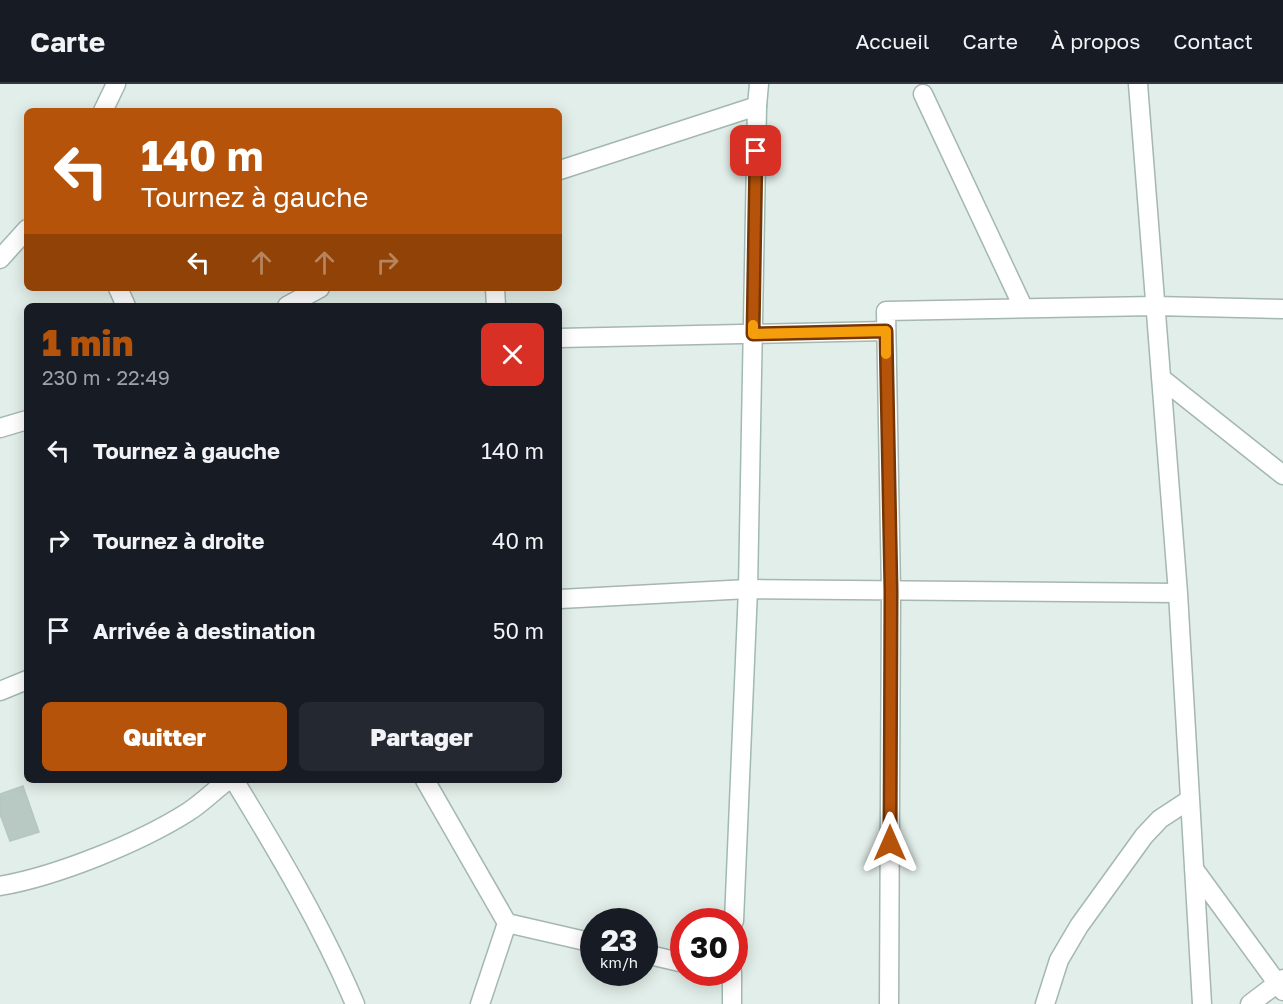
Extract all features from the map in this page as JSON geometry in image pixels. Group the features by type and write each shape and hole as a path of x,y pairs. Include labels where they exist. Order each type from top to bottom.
{"street":[{"path":"104,108 116,84"},
{"path":"735,908 748,589 756,106 759,84"},
{"path":"1138,84 1178,593 1202,1004"},
{"path":"923,94 1023,307"},
{"path":"562,169 756,106"},
{"path":"0,259 24,232"},
{"path":"292,303 314,291"},
{"path":"889,1004 891,591 886,311 1155,306 1283,309"},
{"path":"562,338 886,331"},
{"path":"1161,378 1283,475"},
{"path":"0,428 24,421"},
{"path":"562,599 748,589 1178,593"},
{"path":"0,691 24,681"},
{"path":"0,886 59,870 131,842 189,811 224,783"},
{"path":"236,783 271,840 332,951 355,1004"},
{"path":"426,783 507,923 580,940"},
{"path":"1045,1004 1059,960 1079,926 1144,836 1160,819 1189,800"},
{"path":"1194,869 1281,984 1250,1004"},
{"path":"480,1004 507,923"},
{"path":"731,986 732,1004"}],"building":[{"path":"23,786 39,832 10,841 0,814 0,794"}],"slow traffic":[{"path":"753,325 753,334 886,331 886,354"}],"route":[{"path":"756,151 753,334 886,331 891,591 890,843"}]}
